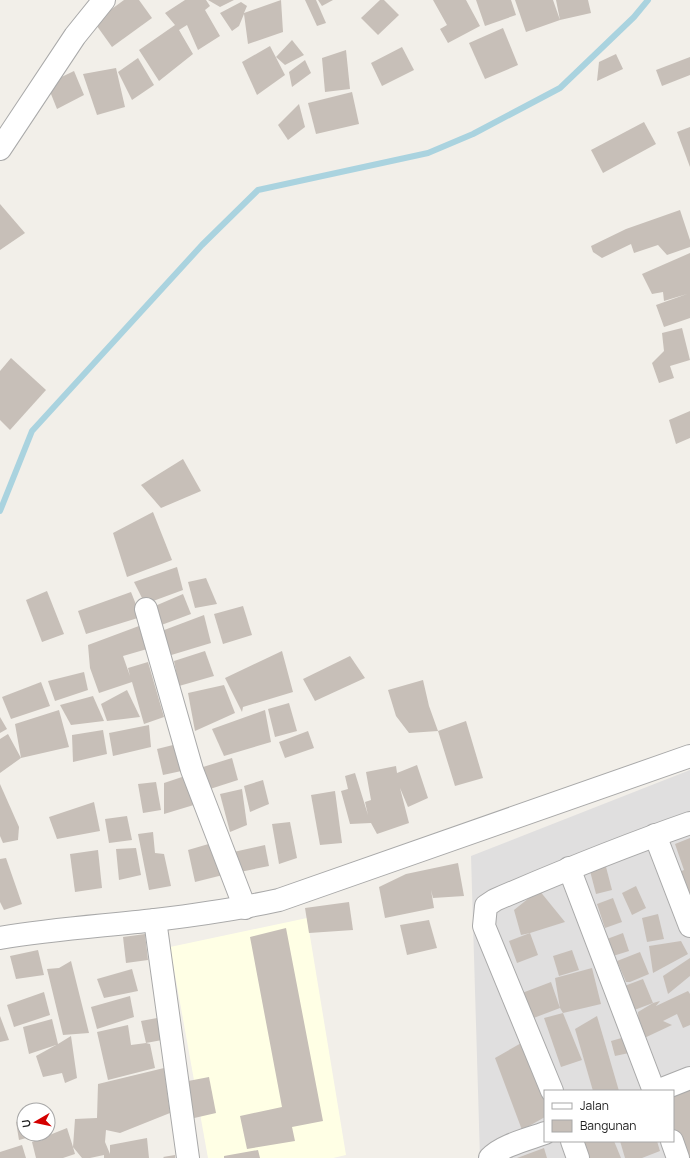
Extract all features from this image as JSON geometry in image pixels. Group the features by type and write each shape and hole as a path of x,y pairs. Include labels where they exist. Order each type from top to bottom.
{"street":[{"path":"0,149 75,36 104,0"},
{"path":"146,610 192,770 245,908"},
{"path":"0,938 37,931 155,920 245,908 279,900 690,756"},
{"path":"552,1090 484,926 486,906 495,900 569,868 690,823"},
{"path":"655,835 690,926"},
{"path":"569,868 655,1090"},
{"path":"155,920 188,1158"},
{"path":"658,1090 690,1078"},
{"path":"490,1158 504,1148 544,1133"},
{"path":"572,1142 578,1158"},
{"path":"672,1142 678,1158"}],"shaded area":[{"path":"690,770 690,1158 480,1158 471,856"},
{"path":"307,918 346,1155 333,1158 208,1158 170,947"}],"building":[{"path":"124,0 139,0 152,18 112,47 94,22"},
{"path":"185,0 206,0 210,6 205,10 220,36 198,50 187,25 179,30 193,54 159,81 139,50 175,25 165,13"},
{"path":"208,0 234,0 220,7"},
{"path":"281,0 283,32 248,44 244,14 239,26 232,31 220,13 241,2 247,6 244,13"},
{"path":"305,0 316,0 326,23 317,26"},
{"path":"318,0 333,0 322,6"},
{"path":"380,0 384,0 399,15 378,35 361,18"},
{"path":"433,0 466,0 480,26 448,43 440,29 447,25"},
{"path":"476,0 511,0 516,15 485,26"},
{"path":"515,0 553,0 560,20 526,32"},
{"path":"556,0 588,0 591,13 560,20"},
{"path":"503,28 518,65 485,79 469,43"},
{"path":"292,40 304,55 285,65 276,57"},
{"path":"270,46 285,75 257,95 242,62"},
{"path":"402,47 414,70 382,86 371,63"},
{"path":"346,50 350,89 325,92 322,58"},
{"path":"616,54 623,69 597,81 599,62"},
{"path":"690,57 690,75 662,86 656,70"},
{"path":"138,58 154,85 132,100 118,72"},
{"path":"305,60 311,73 292,87 289,72"},
{"path":"116,68 125,107 97,115 83,74"},
{"path":"74,71 84,95 57,109 47,84"},
{"path":"352,92 359,124 316,134 308,103"},
{"path":"299,104 305,127 288,140 278,125"},
{"path":"644,122 656,144 603,173 591,150"},
{"path":"690,127 690,167 677,132"},
{"path":"0,204 25,233 0,250"},
{"path":"680,210 690,240 690,247 667,255 658,245 634,253 631,244 602,258 593,252 591,246 626,229"},
{"path":"690,253 690,318 664,327 656,305 687,294 664,301 663,292 652,294 642,274"},
{"path":"682,328 690,360 670,366 674,378 659,383 652,363 664,351 662,333"},
{"path":"11,358 46,390 10,430 0,420 0,371"},
{"path":"690,411 690,438 676,444 669,420"},
{"path":"183,459 201,491 161,508 141,485"},
{"path":"153,512 172,560 127,577 113,533"},
{"path":"177,567 183,590 145,604 134,582"},
{"path":"206,578 217,604 195,608 188,582"},
{"path":"47,591 64,634 42,642 26,600"},
{"path":"131,592 141,617 86,634 78,611"},
{"path":"183,594 191,614 156,627 148,609"},
{"path":"243,606 252,635 223,644 214,614"},
{"path":"204,615 211,643 168,656 159,632"},
{"path":"147,623 154,647 123,656 130,676 128,668 148,662 164,717 144,724 132,682 99,693 90,668 88,645"},
{"path":"205,651 214,676 179,686 174,661"},
{"path":"282,651 293,692 243,707 242,712 225,678"},
{"path":"350,656 365,678 315,701 303,679"},
{"path":"84,672 88,690 55,701 48,681"},
{"path":"423,680 429,706 438,731 409,733 396,716 388,690"},
{"path":"41,682 50,706 11,719 2,697"},
{"path":"224,685 235,713 195,731 188,693"},
{"path":"127,690 140,717 107,721 101,704"},
{"path":"93,696 104,721 71,725 60,705"},
{"path":"289,703 297,731 275,737 268,709"},
{"path":"59,710 69,747 21,758 15,724"},
{"path":"265,710 271,742 224,756 212,729"},
{"path":"0,717 7,729 0,733"},
{"path":"466,721 483,778 455,786 438,731"},
{"path":"149,725 151,747 113,756 109,733"},
{"path":"103,730 107,754 73,762 72,735"},
{"path":"308,731 314,748 285,758 279,742"},
{"path":"8,734 21,758 0,773 0,739"},
{"path":"181,743 186,770 163,775 157,749"},
{"path":"232,758 238,780 210,789 203,767"},
{"path":"417,765 428,798 408,807 400,788 409,823 377,834 371,823 350,824 341,791 348,789 345,776 355,773 368,815 365,802 371,800 366,772 396,766 397,773"},
{"path":"188,775 197,804 164,814 164,783"},
{"path":"263,780 269,804 250,812 244,786"},
{"path":"156,782 161,810 143,813 138,784"},
{"path":"0,784 19,827 18,840 3,843 0,836"},
{"path":"242,789 247,825 230,832 220,794"},
{"path":"335,791 342,843 320,845 311,795"},
{"path":"94,802 100,831 57,839 49,817"},
{"path":"127,816 132,840 109,843 105,819"},
{"path":"290,822 297,858 279,864 272,824"},
{"path":"153,832 155,853 164,854 171,886 149,890 138,834"},
{"path":"690,838 690,896 674,874 684,870 675,844"},
{"path":"212,843 223,875 195,882 188,850"},
{"path":"265,845 269,866 235,873 229,853"},
{"path":"136,848 141,875 119,880 116,849"},
{"path":"98,850 102,888 75,892 70,854"},
{"path":"6,858 22,904 4,910 0,902 0,859"},
{"path":"458,863 464,896 433,898 431,890 434,908 385,918 379,887 406,874"},
{"path":"605,863 612,890 596,894 589,867"},
{"path":"636,886 646,908 632,915 622,893"},
{"path":"539,890 565,922 521,935 514,910"},
{"path":"613,898 622,922 605,928 597,904"},
{"path":"349,902 353,930 309,933 305,908"},
{"path":"658,914 664,939 647,942 642,918"},
{"path":"429,920 437,948 407,955 400,925"},
{"path":"286,928 323,1121 292,1127 295,1141 247,1149 240,1116 282,1107 250,937"},
{"path":"530,933 538,955 517,963 509,941"},
{"path":"623,933 629,951 613,956 607,939"},
{"path":"145,934 148,960 126,963 123,937"},
{"path":"681,941 688,954 653,973 649,946"},
{"path":"38,950 44,975 16,979 10,956"},
{"path":"572,950 579,970 559,976 553,956"},
{"path":"640,952 649,974 630,982 626,982 617,961"},
{"path":"690,958 690,976 668,994 663,976"},
{"path":"71,961 89,1033 63,1035 47,969 59,968"},
{"path":"592,968 601,1004 563,1013 560,1008 555,978"},
{"path":"132,969 138,991 104,998 97,979"},
{"path":"643,979 653,1003 629,1012 619,988"},
{"path":"551,982 560,1008 531,1019 522,993"},
{"path":"688,991 690,994 690,1025 683,1028 677,1014 663,1021 672,1025 640,1040 638,1012 653,1003 660,1001 656,1006"},
{"path":"44,992 50,1015 14,1027 7,1005"},
{"path":"130,996 134,1017 97,1029 91,1007"},
{"path":"563,1013 582,1060 561,1067 544,1018"},
{"path":"0,1016 9,1040 0,1042"},
{"path":"597,1016 619,1090 593,1090 575,1029"},
{"path":"157,1018 162,1040 146,1043 141,1021"},
{"path":"52,1019 58,1044 71,1036 77,1078 65,1083 62,1073 43,1077 36,1056 56,1045 29,1054 23,1027"},
{"path":"128,1025 131,1045 146,1043 150,1044 155,1068 108,1080 97,1032"},
{"path":"625,1037 629,1053 615,1056 611,1041"},
{"path":"523,1042 544,1093 544,1118 522,1130 495,1058"},
{"path":"164,1068 170,1113 120,1133 106,1130 105,1142 110,1154 110,1145 147,1138 149,1158 104,1158 104,1155 82,1158 73,1147 75,1119 97,1118 98,1084"},
{"path":"209,1077 216,1113 190,1119 183,1082"},
{"path":"690,1088 690,1158 681,1158 674,1140 674,1095"},
{"path":"67,1128 75,1154 63,1158 36,1158 32,1142 56,1142 56,1132"},
{"path":"580,1142 614,1142 621,1158 586,1158"},
{"path":"620,1142 657,1142 660,1151 642,1158 625,1158"},
{"path":"22,1145 26,1158 0,1158 0,1152"},
{"path":"544,1148 547,1158 517,1158"},
{"path":"258,1150 260,1158 224,1158 224,1156"},
{"path":"175,1155 175,1158 163,1157"}],"waterway":[{"path":"0,511 32,431 202,245 258,190 428,153 473,134 560,88 634,17 648,0"}]}
